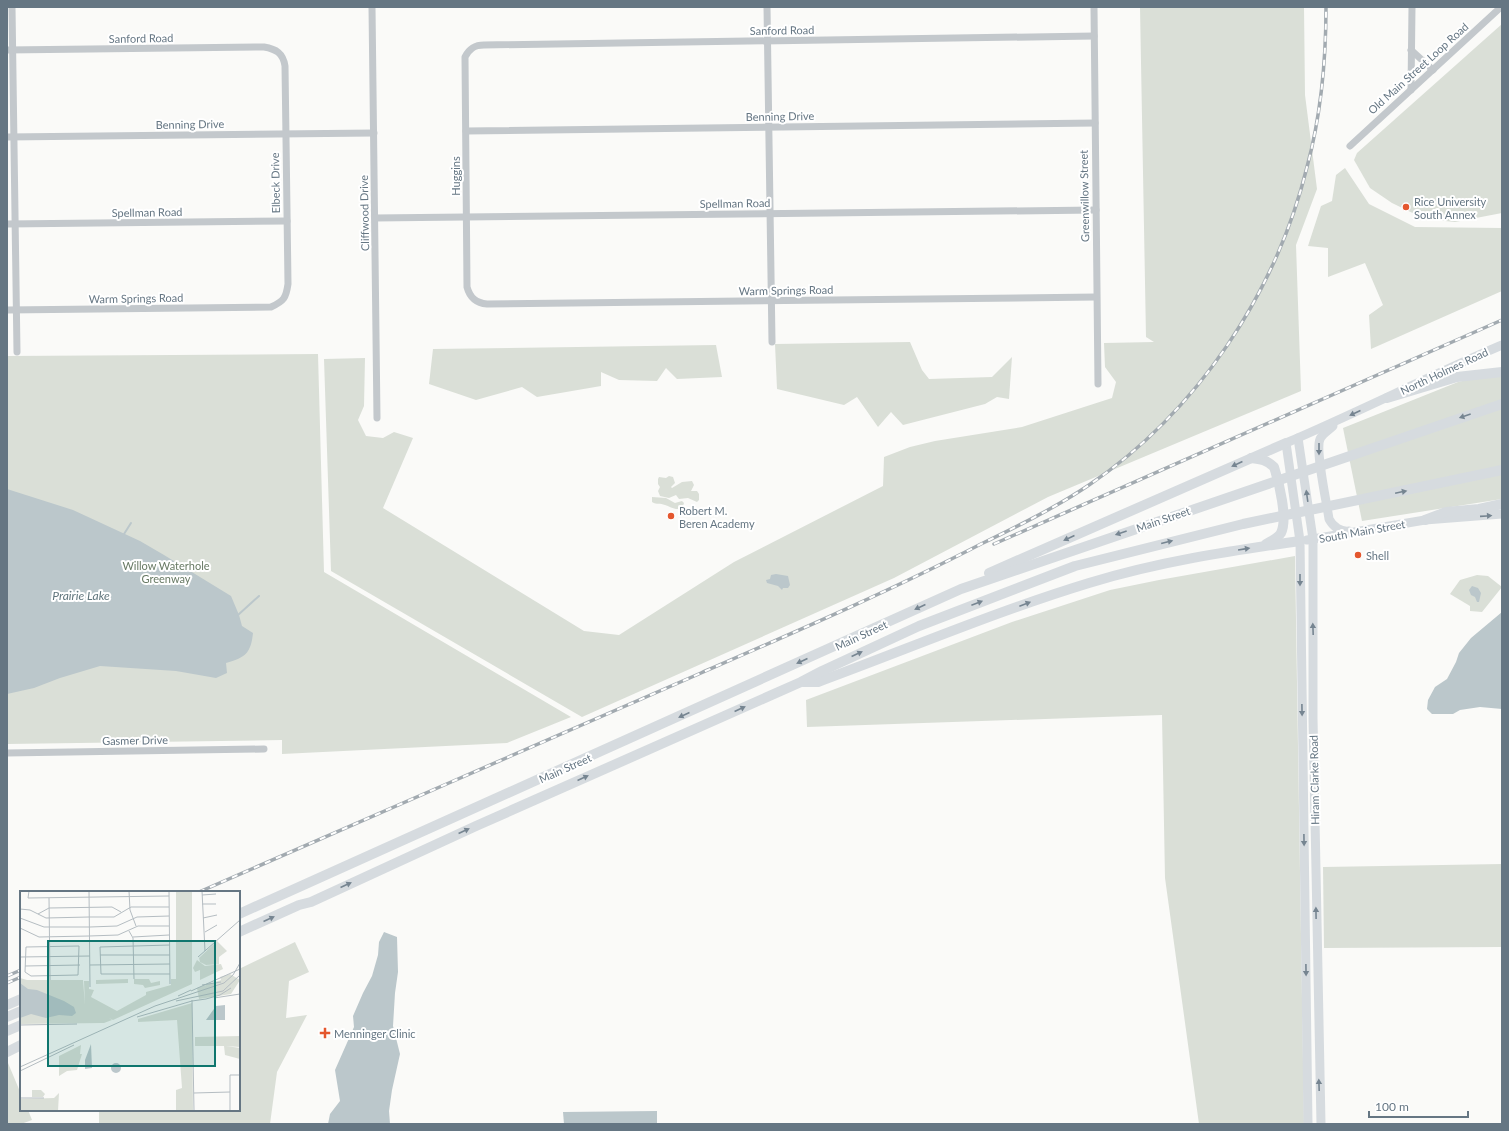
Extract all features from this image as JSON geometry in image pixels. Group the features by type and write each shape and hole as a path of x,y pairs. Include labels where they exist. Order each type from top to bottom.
{"highway":[{"path":"1387,398 1457,377 1502,372"},
{"name":"Main Street","path":"240,914 943,597 990,579 1502,404"},
{"path":"943,597 990,573 1286,443"},
{"path":"1251,458 1262,459 1269,462 1274,467 1283,514 1283,526 1280,534 1263,546"},
{"name":"Main Street","path":"240,932 299,905 311,902 489,820 801,682 919,626 1075,566 1243,524 1502,470"},
{"path":"1425,520 1446,512 1479,509 1502,504"},
{"path":"801,682 818,682 1030,601 1090,582 1135,570 1191,559 1263,546 1300,542"},
{"path":"240,909 303,886"},
{"path":"7,1006 20,1000"},
{"path":"7,1017 20,1011"},
{"path":"7,1031 20,1025"},
{"path":"7,1052 20,1046"}],"main road":[{"name":"North Holmes Road","path":"1387,398 1434,374 1502,345"},
{"path":"1286,443 1387,398"},
{"path":"1340,420 1322,436 1318,444 1318,456 1329,519 1334,526 1339,529 1345,531 1360,531"},
{"name":"Hiram Clarke Road","path":"1298,438 1313,539 1314,759 1318,1043 1321,1124"},
{"name":"Hiram Clarke Road","path":"1286,443 1300,542 1308,1124"},
{"name":"South Main Street","path":"1300,542 1425,520 1502,514"},
{"path":"1301,653 1314,652"},
{"path":"1303,759 1314,759"},
{"path":"1304,862 1316,862"},
{"path":"1306,954 1317,953"},
{"path":"1307,1045 1318,1043"}],"street":[{"path":"12,7 10,50 11,137 16,224 17,352"},
{"name":"Cliffwood Drive","path":"372,7 377,418"},
{"path":"767,7 772,342"},
{"name":"Greenwillow Street","path":"1094,7 1098,384"},
{"path":"1411,90 1412,7"},
{"name":"Old Main Street Loop Road","path":"1350,146 1501,7"},
{"name":"Sanford Road","path":"471,48 477,45 1094,36"},
{"name":"Sanford Road","path":"10,50 264,47 275,50"},
{"name":"Huggins","path":"471,48 465,57 467,287 472,298 477,302"},
{"name":"Elbeck Drive","path":"266,307 271,307 280,303 286,296 288,284 285,66 284,59 280,53 275,50"},
{"path":"1412,50 1433,70"},
{"name":"Benning Drive","path":"466,131 1095,123"},
{"name":"Benning Drive","path":"11,137 374,133"},
{"name":"Spellman Road","path":"375,218 1096,210"},
{"name":"Spellman Road","path":"7,224 287,221"},
{"name":"Warm Springs Road","path":"477,302 487,304 1096,296"},
{"name":"Warm Springs Road","path":"7,310 266,307"},
{"name":"Gasmer Drive","path":"7,753 264,749"}],"green space":[{"path":"1140,7 1304,7 1305,95 1317,189 1296,245 1301,391 1048,497 894,578 582,717 331,571 324,359 365,358 364,406 358,420 366,436 383,438 394,432 413,438 383,508 584,631 619,635 734,562 883,486 884,457 910,447 935,441 1022,427 1112,398 1116,382 1105,367 1104,343 1154,342 1146,337"},
{"path":"1502,24 1502,213 1455,222 1425,219 1392,203 1370,188 1354,160 1357,153"},
{"path":"1345,168 1369,204 1415,227 1502,228 1502,291 1371,349 1369,315 1383,305 1365,263 1328,277 1328,248 1308,246 1321,206 1332,201 1336,175"},
{"path":"910,342 922,370 929,379 992,377 1012,357 1009,399 997,397 985,404 903,425 891,412 878,427 857,397 844,405 777,389 775,344"},
{"path":"716,345 722,377 677,379 666,368 657,381 619,380 601,372 601,386 537,397 522,387 476,400 429,384 433,349"},
{"name":"Willow Waterhole Greenway","path":"318,354 324,572 571,717 507,743 282,754 282,740 7,744 7,356"},
{"path":"1502,371 1502,499 1362,521 1343,428 1458,382"},
{"path":"669,476 673,477 675,483 671,487 672,488 682,482 692,481 694,485 691,491 697,491 699,494 699,500 697,502 688,498 679,499 676,495 669,498 660,496 658,491 660,487 658,484 658,479 659,477 666,478"},
{"path":"652,497 666,498 675,503 682,501 684,503 681,508 676,509 652,502"},
{"path":"1295,556 1304,1124 1199,1124 1165,878 1162,715 807,727 806,700 1012,622 1110,590"},
{"path":"1477,575 1488,576 1502,587 1482,612 1470,611 1470,606 1450,594 1460,580"},
{"path":"1502,864 1502,947 1324,948 1323,867"},
{"path":"295,942 309,972 289,981 286,1018 307,1015 277,1072 270,1124 99,1124 99,1111 240,1111 240,969"},
{"path":"8,1063 20,1092 20,1111 28,1111 32,1120 21,1124 7,1124"}],"water":[{"name":"Prairie Lake","path":"7,489 73,510 140,541 231,596 242,626 253,633 249,650 242,657 226,663 227,673 216,678 176,671 100,666 60,678 34,688 7,694"},
{"path":"776,574 788,576 790,585 788,588 783,588 782,590 778,586 767,583 766,580 770,579 771,575"},
{"path":"1472,586 1478,588 1481,593 1479,602 1477,602 1475,597 1471,595 1469,590"},
{"path":"1502,612 1502,709 1480,707 1460,710 1453,714 1432,714 1427,709 1428,700 1435,687 1447,679 1459,653 1471,638"},
{"path":"384,932 397,937 398,972 393,1026 400,1054 389,1111 390,1124 328,1124 330,1114 340,1101 335,1070 354,1027 353,1016 372,976 378,955 379,942"},
{"path":"657,1111 657,1124 564,1124 563,1112"}],"waterway":[{"path":"124,534 131,523"},
{"path":"238,615 259,596"}],"railway":[{"path":"201,891 877,595 1050,509 1089,485 1128,456 1164,422 1197,386 1227,346 1253,304 1275,260 1293,214 1307,167 1316,128 1324,68 1326,7"},
{"path":"994,544 1502,320"},
{"path":"7,976 20,970"},
{"path":"7,983 20,977"}],"place":[{"name":"Rice University South Annex","path":"1406,207"},
{"name":"Robert M. Beren Academy","path":"671,516"},
{"name":"Shell","path":"1358,555"},
{"name":"Menninger Clinic","path":"325,1033"}]}
